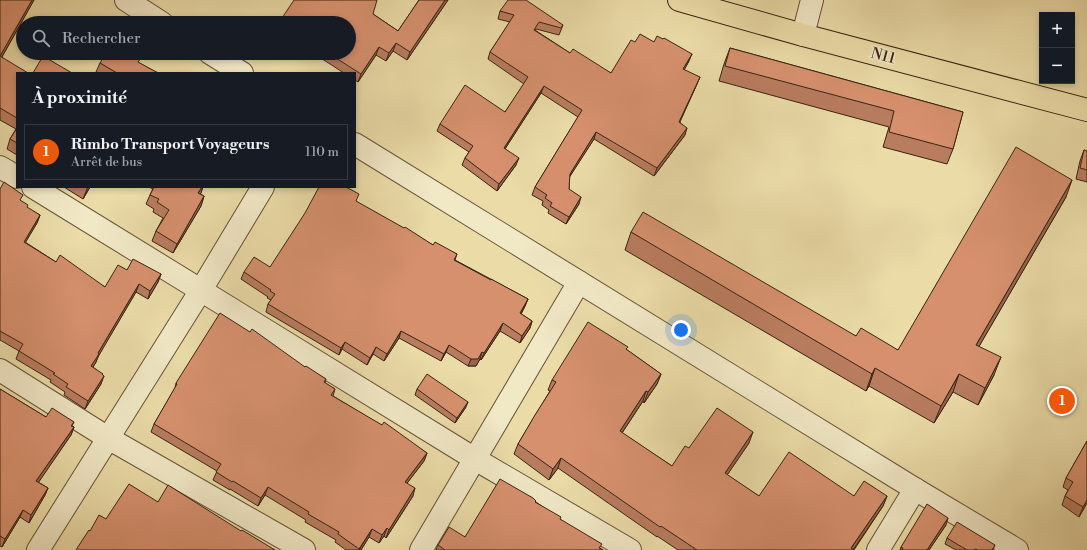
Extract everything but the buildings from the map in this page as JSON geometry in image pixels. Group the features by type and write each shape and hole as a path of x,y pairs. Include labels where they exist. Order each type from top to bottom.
{"main road":[{"name":"N11","path":"678,0 803,35 1087,110"}],"street":[{"path":"126,0 151,16"},
{"path":"803,35 812,0"},
{"path":"221,60 240,72"},
{"path":"356,145 1016,550"},
{"path":"0,167 16,176"},
{"path":"35,188 475,459 630,550"},
{"path":"38,550 201,290 262,188"},
{"path":"421,550 579,282"},
{"path":"0,370 108,438 304,550"},
{"path":"878,550 915,489"}],"place":[{"name":"Rimbo Transport Voyageurs","path":"1062,401"}]}
